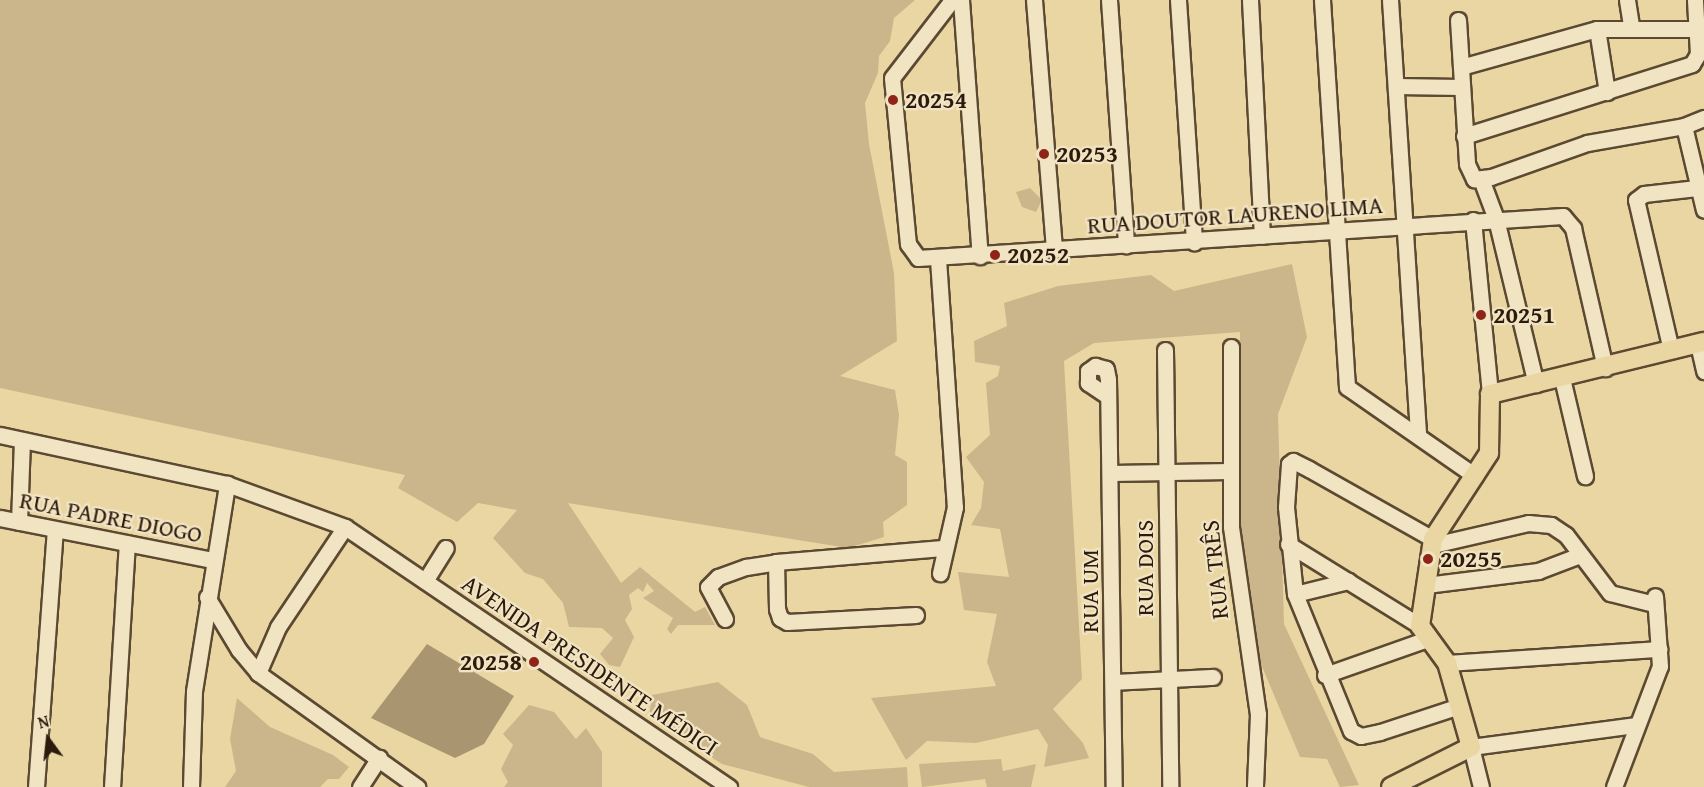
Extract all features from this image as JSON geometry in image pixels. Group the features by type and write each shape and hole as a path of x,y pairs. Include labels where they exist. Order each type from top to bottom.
{"main road":[{"path":"1390,787 1471,747 1447,663 1423,633 1426,585 1433,542 1475,476 1491,445 1490,394 1701,343"}],"street":[{"name":"RUA DOUTOR LAURENO LIMA","path":"952,0 892,78 908,244 918,258 938,259 1194,242 1550,215 1571,221 1605,368"},
{"path":"961,0 980,256"},
{"path":"1035,0 1054,250"},
{"path":"1109,0 1126,245"},
{"path":"1178,0 1194,242"},
{"path":"1250,0 1262,237"},
{"path":"1322,0 1347,387 1358,398 1418,434 1475,476"},
{"path":"1390,0 1418,434"},
{"path":"1628,0 1631,26"},
{"path":"1464,136 1683,69 1696,60 1695,0"},
{"path":"1458,20 1464,136 1469,173 1481,179 1496,219 1536,384"},
{"path":"1461,67 1597,29 1631,26 1697,29"},
{"path":"1597,29 1607,92"},
{"path":"1395,86 1461,87"},
{"path":"1481,179 1587,143 1684,126 1704,118"},
{"path":"1684,126 1704,210"},
{"path":"1671,350 1636,200 1644,194 1697,188"},
{"path":"1473,220 1490,394"},
{"path":"938,259 955,507 942,548 940,573"},
{"path":"1701,343 1704,371"},
{"name":"RUA TRÊS","path":"1231,347 1230,471 1235,567 1258,714 1255,787"},
{"name":"RUA DOIS","path":"1165,350 1170,787"},
{"path":"1562,378 1585,476"},
{"name":"RUA UM","path":"1106,395 1111,472 1114,787"},
{"name":"AVENIDA PRESIDENTE MÉDICI","path":"0,435 227,484 316,513 345,527 729,787"},
{"path":"19,522 22,440"},
{"path":"1459,706 1408,724 1358,735 1349,728 1325,675 1295,594 1287,544 1287,474 1293,461 1433,542 1542,523 1558,529 1610,593 1654,600 1660,649 1659,671 1635,725 1614,787"},
{"path":"1111,472 1230,471"},
{"path":"191,787 194,691 212,560 227,484"},
{"name":"RUA PADRE DIOGO","path":"0,518 212,560"},
{"path":"258,673 278,627 345,527"},
{"path":"36,787 55,530"},
{"path":"112,787 127,543"},
{"path":"1287,544 1348,581 1423,633"},
{"name":"AVENIDA PRESIDENTE MÉDICI","path":"426,581 446,548"},
{"path":"725,619 708,587 718,577 746,567 776,562 942,548"},
{"path":"1426,585 1539,571 1580,555"},
{"path":"776,562 777,609 780,618 787,622 916,615"},
{"path":"1295,594 1348,581"},
{"path":"207,597 238,650 258,673 417,787"},
{"path":"1325,675 1423,633"},
{"path":"1447,663 1660,649"},
{"path":"1113,682 1213,677"},
{"path":"1481,787 1471,747 1635,725"},
{"path":"360,787 379,758"}],"shaded area":[{"path":"0,0 915,0 894,18 890,41 879,56 878,73 865,103 869,144 894,273 897,341 840,376 895,390 899,415 895,455 907,462 907,505 883,522 884,537 848,548 568,503 621,583 640,567 695,612 705,607 715,625 678,625 671,634 667,629 673,618 643,598 654,591 647,583 643,592 638,588 629,595 632,609 625,620 634,637 620,667 609,665 600,654 613,638 602,628 569,627 563,603 543,579 525,573 493,538 517,510 478,503 457,522 398,488 405,475 0,388"},
{"path":"1030,188 1042,200 1036,212 1022,207 1016,192"},
{"path":"1292,264 1307,337 1278,414 1284,624 1359,785 1340,787 1327,759 1300,757 1258,657 1238,509 1240,332 1094,343 1064,361 1082,679 1053,709 1083,743 1089,758 1044,767 1048,745 1038,729 976,743 927,741 906,760 871,698 996,686 987,662 997,614 964,610 958,572 1009,577 1000,529 971,525 981,508 984,482 966,457 990,435 986,383 998,376 1000,366 975,362 974,341 1007,326 1004,303 1058,286 1151,275 1174,291"},
{"path":"427,644 514,696 484,744 455,758 371,718"},
{"path":"718,682 747,705 760,737 813,754 834,772 907,767 908,787 809,787 722,764 649,717 652,695"},
{"path":"237,698 270,727 333,755 349,767 339,779 328,779 320,787 225,787 236,771 230,739"},
{"path":"529,705 554,712 576,739 586,728 602,752 602,787 504,787 508,782 501,769 513,745 503,734"},
{"path":"1001,759 1003,771 1036,764 1031,787 987,787 985,779 922,787 919,764"}],"place":[{"name":"20254","path":"893,100"},
{"name":"20253","path":"1044,154"},
{"name":"20252","path":"995,255"},
{"name":"20251","path":"1481,315"},
{"name":"20255","path":"1428,559"},
{"name":"20258","path":"534,662"}]}
